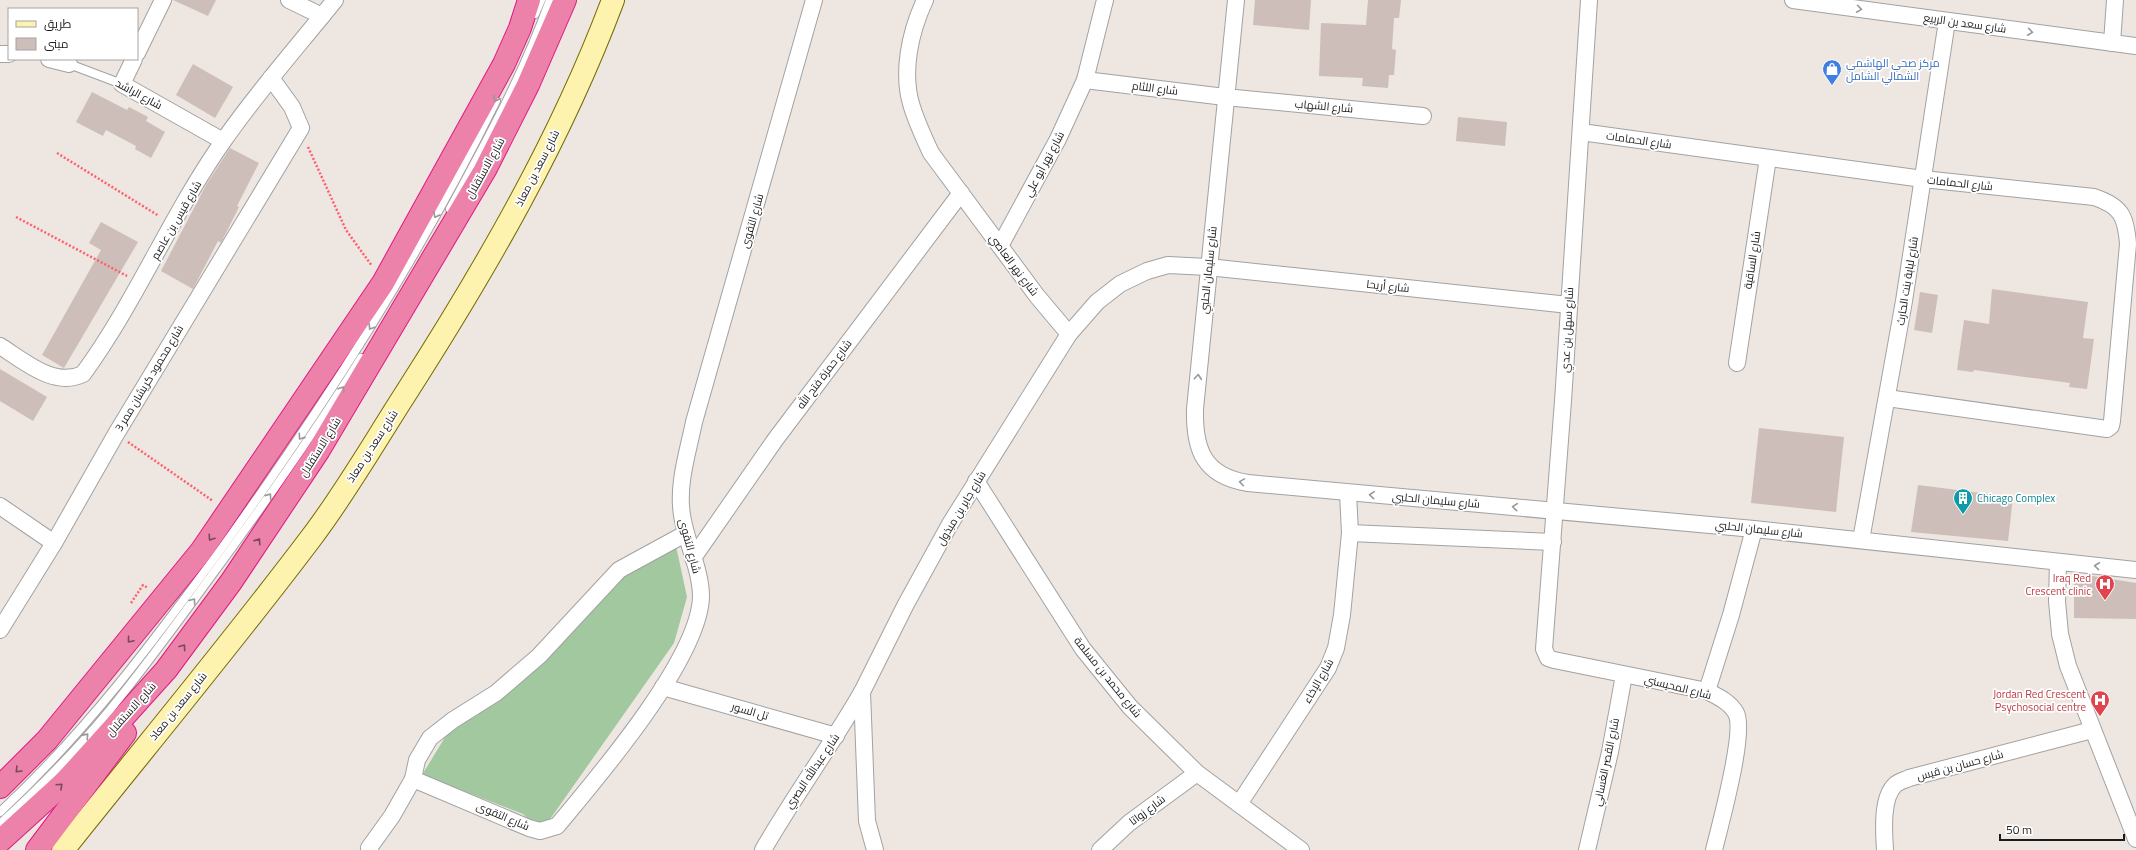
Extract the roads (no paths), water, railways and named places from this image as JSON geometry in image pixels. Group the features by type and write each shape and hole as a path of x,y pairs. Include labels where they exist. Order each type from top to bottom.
{"highway":[{"path":"0,786 47,740 202,550 384,283 504,64 520,28 529,0"},
{"name":"شارع الاستقلال","path":"0,841 65,782 166,670 231,582 319,450 485,170 528,85 565,0"},
{"path":"37,850 108,757 148,701 166,670"}],"street":[{"path":"138,51 163,0"},
{"path":"289,0 322,16"},
{"name":"شارع قيس بن عاصم","path":"0,346 40,370 60,379 75,378 83,374 141,283 172,224 223,141 335,0"},
{"name":"شارع سعد بن معاذ","path":"63,850 313,536 352,477 464,303 510,221 594,52 613,0"},
{"name":"شارع التقوى","path":"413,779 529,828 540,831 550,830 557,826 634,730 663,687 689,639 696,621 700,599 700,583 685,534 681,514 681,492 694,422 814,0"},
{"name":"شارع نهر العاصي","path":"925,0 912,33 907,85 912,106 931,152 1037,296 1069,334"},
{"name":"شارع نهر أبو علي","path":"1000,246 1058,139 1085,80 1105,0"},
{"name":"شارع سليمان الحلبي","path":"1236,0 1208,267 1194,428 1203,458 1211,468 1222,476 1234,481 1754,529 2136,570"},
{"name":"شارع سهل بن عدي","path":"1548,658 1544,649 1553,542 1554,510 1564,401 1589,0"},
{"name":"شارع سعد بن الربيع","path":"1793,0 1893,7 1948,21 2136,46"},
{"path":"2112,43 2115,0"},
{"name":"شارع لبابة بنت الحارث","path":"1861,540 1887,398 1948,21"},
{"name":"شارع الراشد","path":"53,60 68,64"},
{"path":"122,84 134,60"},
{"name":"شارع محمود كريشان ممر 3","path":"0,630 54,543 116,434 301,128 292,107 272,78"},
{"name":"شارع اللثام","path":"1085,80 1225,97"},
{"name":"شارع الراشد","path":"122,84 223,141"},
{"name":"شارع الشهاب","path":"1225,97 1423,116"},
{"name":"شارع الحمامات","path":"1581,132 1923,179 2094,197 2107,201 2119,209 2127,224 2128,244 2111,426 2104,429 1887,398"},
{"name":"شارع الساقية","path":"1737,363 1768,158"},
{"name":"شارع حمزة فتح الله","path":"693,558 775,440 961,193"},
{"name":"شارع جابر بن مبذول","path":"875,850 867,821 862,692 926,567 976,481 1069,334 1097,302 1120,284 1146,271 1168,265 1208,267"},
{"name":"شارع أريحا","path":"1208,267 1569,305"},
{"name":"شارع محمد بن مسلمة","path":"976,481 1083,649 1130,707 1197,773 1301,850"},
{"name":"شارع الإخاء","path":"1239,804 1328,668 1336,648 1342,615 1350,532 1348,492"},
{"path":"0,506 54,543"},
{"path":"1707,692 1731,615 1754,529"},
{"path":"1350,532 1553,542"},
{"path":"369,849 392,816 413,779 417,760 430,738 453,720 496,693 539,656 619,570 685,534"},
{"path":"2058,562 2057,602 2060,634 2068,666 2136,839"},
{"name":"شارع المحيسني","path":"1548,658 1707,692 1727,703 1736,712 1739,721 1728,792 1714,850"},
{"name":"شارع القصر الغساني","path":"1587,850 1610,752 1624,675"},
{"name":"تل السور","path":"663,687 836,736"},
{"name":"شارع عبدالله البصري","path":"762,850 787,809 836,736 862,692"},
{"name":"شارع حسان بن قيس","path":"1885,850 1884,824 1886,807 1888,794 1895,785 1909,778 2092,730"},
{"name":"شارع زواتا","path":"1100,850 1129,823 1197,773"}],"lane":[{"path":"531,24 541,0"},
{"path":"445,217 501,112 528,54 550,0"},
{"name":"شارع الراشد","path":"68,64 122,84"},
{"path":"0,812 63,750 114,692 195,586 295,446 387,301 466,160 499,94"},
{"path":"0,824 50,775 108,712 182,616 326,415 425,252"}],"place":[{"name":"مركز صحي الهاشمي الشمالي الشامل","path":"1832,86"},
{"name":"Chicago Complex","path":"1963,515"},
{"name":"Iraq Red Crescent clinic","path":"2105,601"},
{"name":"Jordan Red Crescent Psychosocial centre","path":"2100,717"}]}
